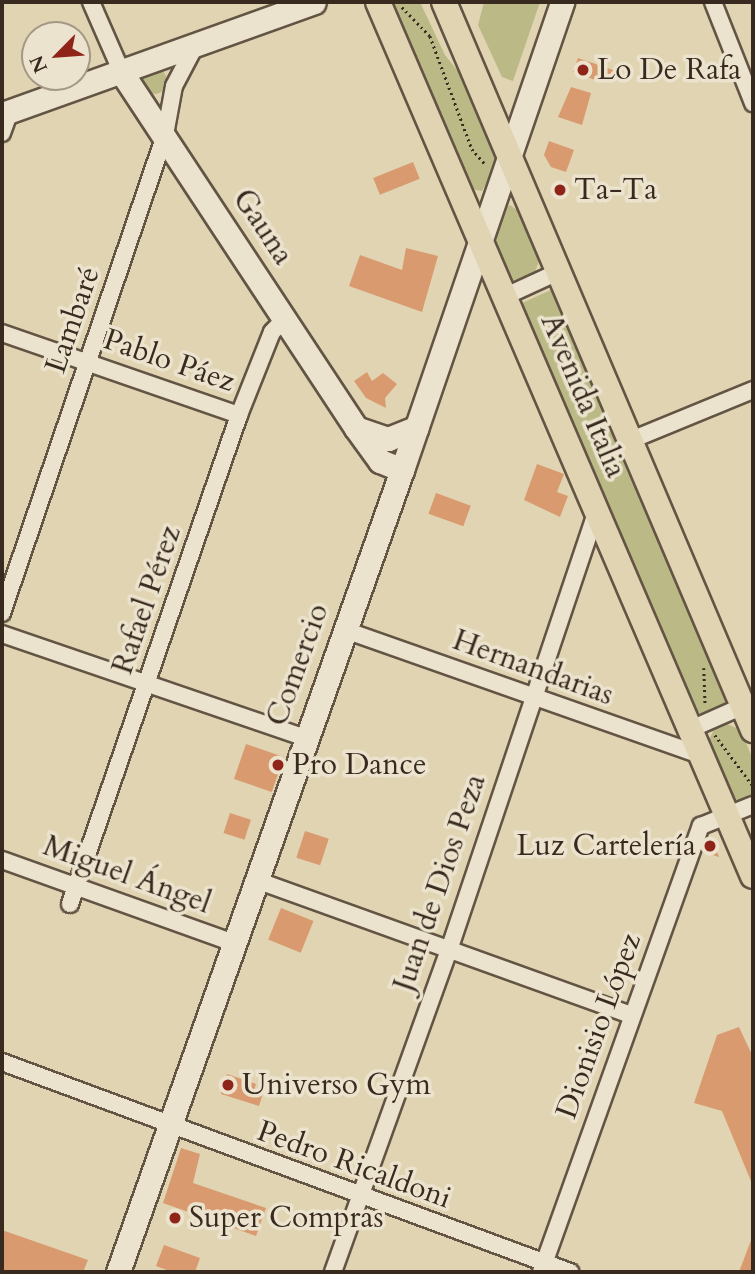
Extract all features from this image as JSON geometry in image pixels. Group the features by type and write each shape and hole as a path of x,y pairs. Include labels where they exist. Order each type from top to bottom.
{"main road":[{"name":"Avenida Italia","path":"378,2 598,510 700,725 703,756 753,876"},
{"path":"429,2 453,58 479,82"},
{"name":"Avenida Italia","path":"444,2 558,272 748,703 753,730"}],"street":[{"name":"Gauna","path":"91,2 122,73 356,428 380,461 402,470"},
{"path":"2,133 6,113 314,2"},
{"name":"Comercio","path":"118,1272 305,737 402,470 562,2"},
{"path":"713,2 753,103"},
{"name":"Lambaré","path":"2,613 165,135 174,86 195,46"},
{"path":"506,296 558,272"},
{"name":"Rafael Pérez","path":"70,904 148,685 239,415 272,332 285,319"},
{"name":"Pablo Páez","path":"2,332 239,415"},
{"path":"631,440 753,390"},
{"path":"356,428 387,439 417,427"},
{"name":"Juan de Dios Peza","path":"333,1272 449,950 531,698 598,510"},
{"name":"Hernandarias","path":"345,630 531,698 703,756"},
{"path":"2,634 305,737"},
{"path":"700,725 748,703"},
{"path":"728,816 753,805"},
{"name":"Dionisio López","path":"542,1268 701,826 728,816"},
{"name":"Miguel Ángel","path":"2,860 234,943"},
{"name":"Miguel Ángel","path":"256,880 631,1015"},
{"name":"Pedro Ricaldoni","path":"2,1062 542,1268 570,1272"}],"path":[{"path":"399,2 430,36 472,149 500,186"},
{"path":"702,662 700,725 753,786"}],"shaded area":[{"path":"390,2 420,2 445,55 461,75 495,155 494,169 482,191 471,189"},
{"path":"484,2 540,2 513,81 502,77 478,25"},
{"path":"154,68 163,72 167,81 163,90 154,94 145,90 141,81 145,72"},
{"path":"510,205 521,213 540,258 535,272 512,281 494,241 504,208"},
{"path":"553,289 726,697 726,706 703,716 694,708 520,304"},
{"path":"727,724 741,730 753,760 753,797 739,801 732,797 709,740 713,731"}],"building":[{"path":"578,58 616,71 613,79 603,76 601,82 573,72"},
{"path":"571,87 591,93 582,125 558,117"},
{"path":"549,141 574,150 566,172 551,167 544,155"},
{"path":"413,162 420,179 380,195 373,178"},
{"path":"406,248 438,256 422,312 349,286 360,255 402,270"},
{"path":"367,372 372,381 383,373 397,384 385,398 386,408 366,398 354,381"},
{"path":"537,464 564,474 557,492 568,496 560,517 524,500"},
{"path":"436,493 471,506 463,526 428,514"},
{"path":"246,744 284,757 272,792 234,779"},
{"path":"230,813 251,820 244,840 224,833"},
{"path":"305,831 329,839 320,865 296,858"},
{"name":"Luz Cartelería","path":"712,838 719,857 703,852 706,840"},
{"path":"281,908 313,921 301,953 268,940"},
{"path":"739,1027 753,1057 753,1186 722,1111 694,1103 717,1035"},
{"path":"227,1074 256,1084 254,1090 263,1093 259,1106 221,1094"},
{"path":"181,1148 200,1154 193,1183 266,1208 256,1236 163,1203"},
{"path":"2,1230 88,1260 83,1272 2,1272"},
{"path":"753,1235 753,1272 739,1272"},
{"path":"164,1245 200,1258 195,1272 172,1272 156,1266"}],"place":[{"name":"Lo De Rafa","path":"583,70"},
{"name":"Ta-Ta","path":"560,190"},
{"name":"Pro Dance","path":"278,765"},
{"name":"Luz Cartelería","path":"710,846"},
{"name":"Universo Gym","path":"228,1085"},
{"name":"Super Compras","path":"175,1218"}]}
